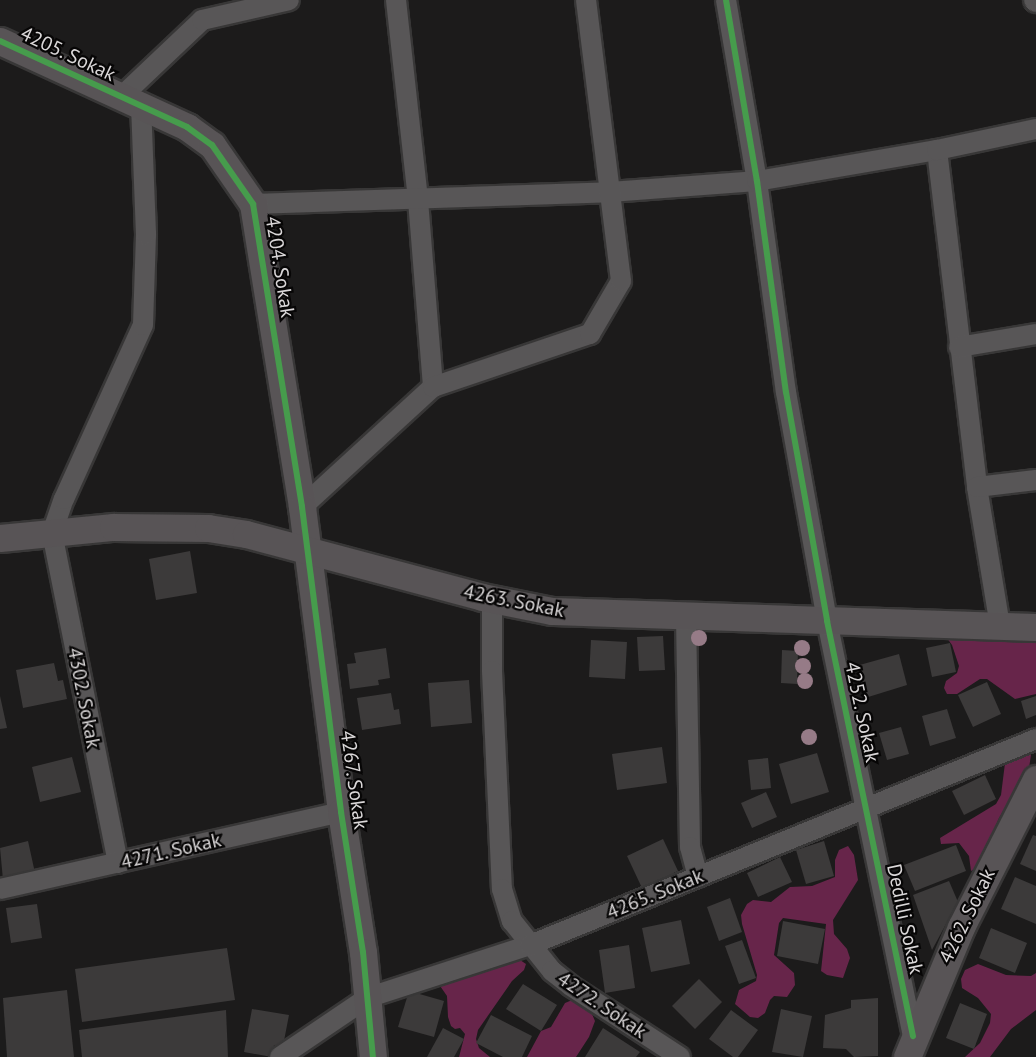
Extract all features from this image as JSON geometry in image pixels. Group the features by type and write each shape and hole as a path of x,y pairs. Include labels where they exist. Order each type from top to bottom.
{"street":[{"path":"52,533 64,499 143,325 146,234 131,102 202,20 289,0"},
{"path":"396,0 418,200 433,387"},
{"path":"302,507 433,387 590,334 621,281 586,0"},
{"name":"4252. Sokak","path":"726,0 757,181 786,392 826,621 865,808"},
{"name":"4205. Sokak","path":"2,48 131,102"},
{"name":"4204. Sokak","path":"131,102 187,127 212,145 253,204 302,507"},
{"path":"253,204 610,192 757,181 937,150 1036,129"},
{"path":"937,150 977,487 1000,626"},
{"path":"959,346 1036,334"},
{"path":"977,487 1036,480"},
{"name":"4267. Sokak","path":"302,507 341,812 363,952 373,1057"},
{"name":"4263. Sokak","path":"0,538 112,527 208,528 246,534 492,599 552,611 1036,627"},
{"name":"4302. Sokak","path":"52,533 118,863"},
{"name":"4272. Sokak","path":"492,599 492,671 502,889 512,921 552,971 571,987 680,1057"},
{"path":"686,617 690,848 698,877"},
{"name":"4265. Sokak","path":"280,1057 367,998 530,945 1036,739"},
{"name":"4262. Sokak","path":"910,1047 961,927 1036,779"},
{"name":"Dedilli Sokak","path":"865,808 910,1047"},
{"name":"4271. Sokak","path":"0,889 341,812"}],"shaded area":[{"path":"950,633 1036,634 1036,694 1015,699 987,679 980,679 957,694 947,694 944,688 946,681 957,673 959,666 952,645 947,638"},
{"path":"1026,753 1031,755 1029,768 999,818 979,866 971,871 969,856 959,843 941,844 940,838 996,804 1001,795 1005,763"},
{"path":"848,846 854,855 858,880 833,920 834,934 847,949 850,958 843,978 827,975 821,971 826,924 783,918 779,923 774,955 794,973 795,985 787,997 774,996 765,1013 758,1018 750,1017 735,1004 739,990 756,981 757,975 742,924 741,915 747,904 753,900 771,902 790,887 812,886 835,877 835,860 839,850"},
{"path":"520,960 526,964 524,970 512,981 478,1030 476,1039 479,1048 490,1057 459,1057 465,1034 460,1028 455,1029 451,1026 447,996 438,983 465,977 472,971"},
{"path":"978,964 1006,975 1031,976 1036,973 1036,1010 1011,1029 990,1057 965,1057 980,1043 990,1023 991,1014 978,998 962,988 961,979 965,970"},
{"path":"577,998 583,1007 589,1007 595,1021 589,1037 576,1057 527,1057 541,1031 551,1027 565,1003"}],"building":[{"path":"190,551 197,593 156,600 149,559"},
{"path":"663,636 665,670 639,671 637,637"},
{"path":"591,640 627,642 625,679 589,677"},
{"path":"950,643 956,672 932,677 926,648"},
{"path":"386,648 390,678 378,680 379,685 350,689 347,664 356,663 354,653"},
{"path":"782,650 798,651 797,684 781,683"},
{"path":"899,654 907,685 865,698 856,666"},
{"path":"54,663 58,681 63,680 67,699 23,708 16,670"},
{"path":"469,680 472,723 431,727 428,683"},
{"path":"987,682 1001,714 973,727 958,695"},
{"path":"391,693 394,710 399,709 401,724 362,730 357,698"},
{"path":"0,696 7,728 0,729"},
{"path":"1036,696 1036,715 1026,719 1021,701"},
{"path":"947,709 956,738 930,746 922,716"},
{"path":"901,727 909,754 887,760 879,733"},
{"path":"662,747 667,783 617,790 612,754"},
{"path":"817,753 829,792 791,804 779,764"},
{"path":"72,757 81,792 40,802 32,767"},
{"path":"768,758 771,788 751,790 748,760"},
{"path":"985,775 996,799 964,815 952,791"},
{"path":"766,792 777,817 752,828 741,803"},
{"path":"1033,835 1036,836 1036,871 1020,864"},
{"path":"663,839 678,871 642,888 627,856"},
{"path":"28,841 35,873 3,880 0,848"},
{"path":"824,841 834,876 806,884 796,850"},
{"path":"956,845 966,871 915,891 904,865"},
{"path":"780,857 792,882 758,897 747,873"},
{"path":"1015,877 1036,886 1036,924 1001,909"},
{"path":"949,881 958,902 932,950 913,895"},
{"path":"730,898 742,932 719,941 707,907"},
{"path":"37,904 42,938 11,943 6,908"},
{"path":"681,920 690,964 651,972 642,928"},
{"path":"783,921 825,929 818,964 777,956"},
{"path":"991,928 1027,943 1015,973 979,958"},
{"path":"742,940 756,978 739,984 725,946"},
{"path":"629,945 635,988 605,993 599,950"},
{"path":"227,948 235,1000 82,1022 75,969"},
{"path":"699,979 722,1002 695,1029 672,1006"},
{"path":"523,984 557,1005 541,1031 506,1009"},
{"path":"67,990 74,1057 7,1057 3,998"},
{"path":"409,991 444,1001 434,1037 398,1027"},
{"path":"878,998 878,1056 854,1057 846,1049 823,1048 825,1015 851,1008 851,1000"},
{"path":"960,1003 987,1014 974,1049 946,1038"},
{"path":"252,1009 289,1015 283,1046 274,1045 272,1057 244,1052"},
{"path":"781,1009 812,1016 803,1057 772,1052"},
{"path":"226,1010 228,1057 82,1057 79,1030"},
{"path":"731,1010 758,1030 738,1057 733,1057 709,1039"},
{"path":"491,1015 532,1036 522,1057 503,1057 476,1043"},
{"path":"443,1028 464,1039 454,1057 427,1057"},
{"path":"603,1028 640,1052 636,1057 585,1057"}],"cycle path":[{"path":"726,0 757,181 786,392 827,621 913,1036"},
{"path":"0,41 187,127 212,145 253,204 302,507 341,812 363,952 373,1057"}]}
